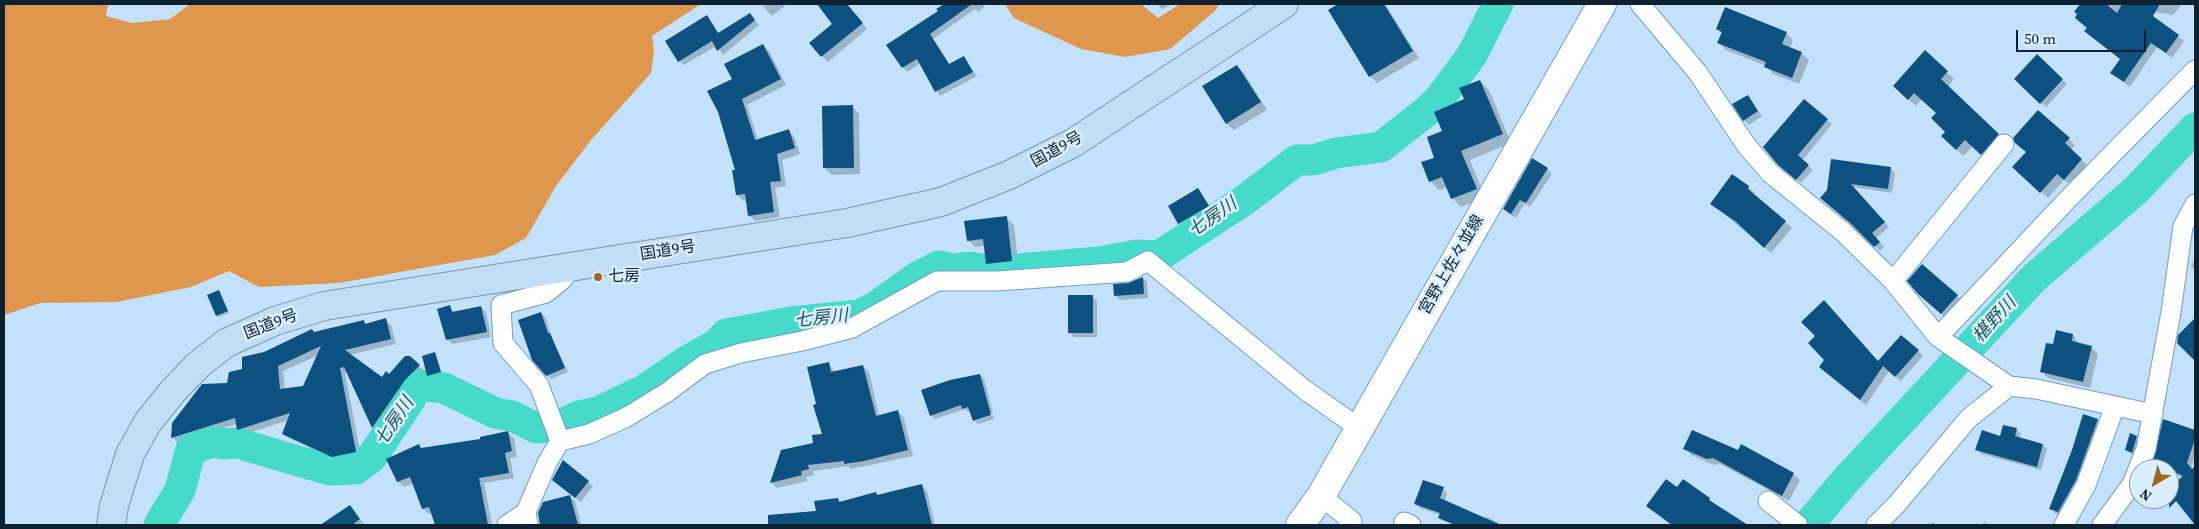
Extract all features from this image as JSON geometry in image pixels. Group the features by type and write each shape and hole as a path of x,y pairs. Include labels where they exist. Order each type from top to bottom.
{"highway":[{"name":"国道9号","path":"111,525 114,506 130,454 148,422 173,391 198,366 226,343 275,321 324,306 847,223 941,202 1009,175 1073,143 1284,4"}],"main road":[{"name":"宮野上佐々並線","path":"1300,525 1321,496 1602,4"}],"street":[{"path":"1640,4 1698,73 1746,145 1770,173 1842,231 1893,281 1940,339 2005,382 2132,410"},
{"path":"1940,339 2068,199 2195,70"},
{"path":"1893,281 2004,144"},
{"path":"2064,525 2132,410 2183,226 2195,204"},
{"path":"507,525 527,519 547,463 560,441 589,434 627,417 666,393 705,364 741,353 802,341 852,328 937,281 996,281 1127,272 1148,261 1305,390 1359,428"},
{"path":"560,441 539,385 503,343 501,305 546,293 562,280 571,266"},
{"path":"1876,525 1897,504 1968,418 2005,382"},
{"path":"2102,525 2132,484 2146,449 2132,410"},
{"path":"1321,496 1352,521 1349,525"},
{"path":"1768,501 1798,525"}],"shaded area":[{"path":"4,4 108,4 106,16 132,23 170,19 190,4 701,4 652,36 654,51 651,73 591,140 556,186 526,238 495,255 339,283 259,287 229,271 191,287 117,302 40,303 4,315"},
{"path":"1005,4 1141,4 1158,18 1180,4 1219,4 1215,11 1170,49 1125,57 1081,49 1014,18"}],"building":[{"path":"817,4 847,4 863,23 821,57 809,43 832,24"},
{"path":"944,4 972,4 930,34 949,64 964,56 973,72 935,92 917,59 902,68 886,45 938,11 936,9"},
{"path":"1338,4 1384,4 1413,51 1369,77 1328,10"},
{"path":"2080,4 2106,4 2117,13 2122,4 2160,4 2153,16 2179,35 2166,53 2151,43 2124,82 2110,73 2120,59 2084,31 2087,28 2075,18 2077,14 2074,12"},
{"path":"1725,7 1787,32 1782,44 1802,52 1792,78 1764,67 1766,62 1717,43 1722,32 1716,29"},
{"path":"750,13 755,20 717,51 712,41 678,62 665,41 707,15 718,33"},
{"path":"763,44 781,79 742,99 755,140 789,129 795,148 777,154 781,181 770,182 774,212 748,216 745,194 736,195 732,170 735,170 718,112 707,91 732,79 724,64"},
{"path":"1925,50 1948,71 1941,79 1999,134 1981,155 1965,140 1956,150 1941,136 1945,132 1931,118 1936,113 1914,93 1908,100 1893,86"},
{"path":"2037,54 2063,79 2040,104 2014,79"},
{"path":"1237,65 1261,102 1226,124 1202,86"},
{"path":"1480,80 1503,134 1461,151 1477,189 1451,199 1442,177 1429,182 1421,162 1434,158 1427,137 1442,131 1434,112 1464,99 1459,88"},
{"path":"1748,95 1758,111 1743,121 1732,104"},
{"path":"1804,99 1828,119 1798,155 1809,165 1796,180 1778,165 1763,147"},
{"path":"853,105 854,168 823,168 822,106"},
{"path":"2038,110 2070,138 2065,143 2082,159 2064,180 2057,174 2040,193 2012,167 2026,152 2015,143 2013,138"},
{"path":"1532,158 1548,168 1526,203 1520,200 1511,214 1503,209"},
{"path":"1831,159 1891,167 1888,189 1851,184 1885,222 1872,233 1880,242 1874,247 1850,223 1820,198 1827,190"},
{"path":"1732,174 1749,186 1748,189 1786,221 1764,248 1735,221 1710,204"},
{"path":"1198,188 1209,206 1178,224 1168,206"},
{"path":"1007,216 1012,261 986,264 983,239 967,241 964,221"},
{"path":"1922,264 1958,295 1941,314 1918,294 1907,281"},
{"path":"1143,277 1144,294 1114,296 1113,284 1128,283"},
{"path":"219,290 228,311 216,316 207,295"},
{"path":"1068,295 1093,295 1093,333 1068,333"},
{"path":"1824,300 1878,361 1901,335 1919,350 1895,377 1883,366 1860,400 1819,367 1824,360 1808,343 1815,336 1801,322"},
{"path":"450,305 452,312 481,306 487,332 446,340 437,309"},
{"path":"541,312 548,333 550,333 565,368 546,376 532,360 518,320"},
{"path":"386,318 391,339 345,350 382,377 386,371 389,374 405,356 410,356 420,365 405,380 372,428 344,367 340,368 356,452 332,457 282,434 290,413 237,430 235,418 171,438 172,423 202,384 227,383 229,372 242,369 242,357 264,352 312,329 314,332 364,320 365,324","holes":["321,346 303,386 280,389 278,366"]},
{"path":"2195,318 2195,361 2177,343 2178,335"},
{"path":"2056,330 2073,334 2072,341 2092,346 2083,382 2040,372 2046,343 2053,344"},
{"path":"435,352 441,372 427,376 422,356"},
{"path":"829,362 831,372 863,365 876,416 898,410 908,450 844,464 844,461 808,465 809,469 801,471 802,475 770,483 781,450 813,443 812,435 822,434 813,405 816,404 807,367"},
{"path":"980,374 991,415 973,421 968,407 962,409 961,405 930,416 921,390 950,380"},
{"path":"2083,414 2098,419 2076,480 2058,512 2049,509 2072,450"},
{"path":"2163,419 2195,430 2195,439 2187,463 2192,469 2195,466 2195,525 2179,505 2179,479 2183,476 2179,474 2179,459 2154,459"},
{"path":"2003,425 2017,428 2015,436 2043,444 2037,467 1975,450 1982,430 2000,436"},
{"path":"1692,430 1738,450 1741,444 1794,473 1782,496 1713,458 1707,459 1683,449"},
{"path":"508,431 512,451 505,453 509,473 479,478 488,525 435,525 429,507 422,509 410,477 397,482 386,459 419,444 421,448 480,439 480,437"},
{"path":"2130,433 2137,436 2132,453 2125,450"},
{"path":"563,460 589,481 575,498 552,480"},
{"path":"1666,479 1677,487 1683,479 1710,498 1709,500 1748,525 1672,525 1646,506"},
{"path":"1423,480 1444,487 1440,498 1501,525 1455,525 1438,518 1440,513 1414,504"},
{"path":"922,484 932,525 768,525 768,515 816,511 814,501 838,498 839,502 876,492 877,495"},
{"path":"570,495 578,525 540,525 538,513 543,502"},
{"path":"350,505 360,519 352,525 320,525"}],"waterway":[{"name":"七房川","path":"159,525 180,490 191,449 214,442 223,444 237,443 329,470 356,469 372,457 414,391 420,385 444,388 495,413 512,416 536,428 558,426 579,416 598,412 644,390 685,362 717,344 726,334 792,322 859,315 875,307 917,277 939,266 953,269 970,267 995,271 1099,262 1137,255 1159,256 1246,199 1297,160 1314,160 1336,153 1381,147 1427,111 1440,98 1472,55 1498,4"},
{"name":"椹野川","path":"1808,525 1846,480 2034,278 2136,190 2195,128"}],"place":[{"name":"七房","path":"598,277"}]}
